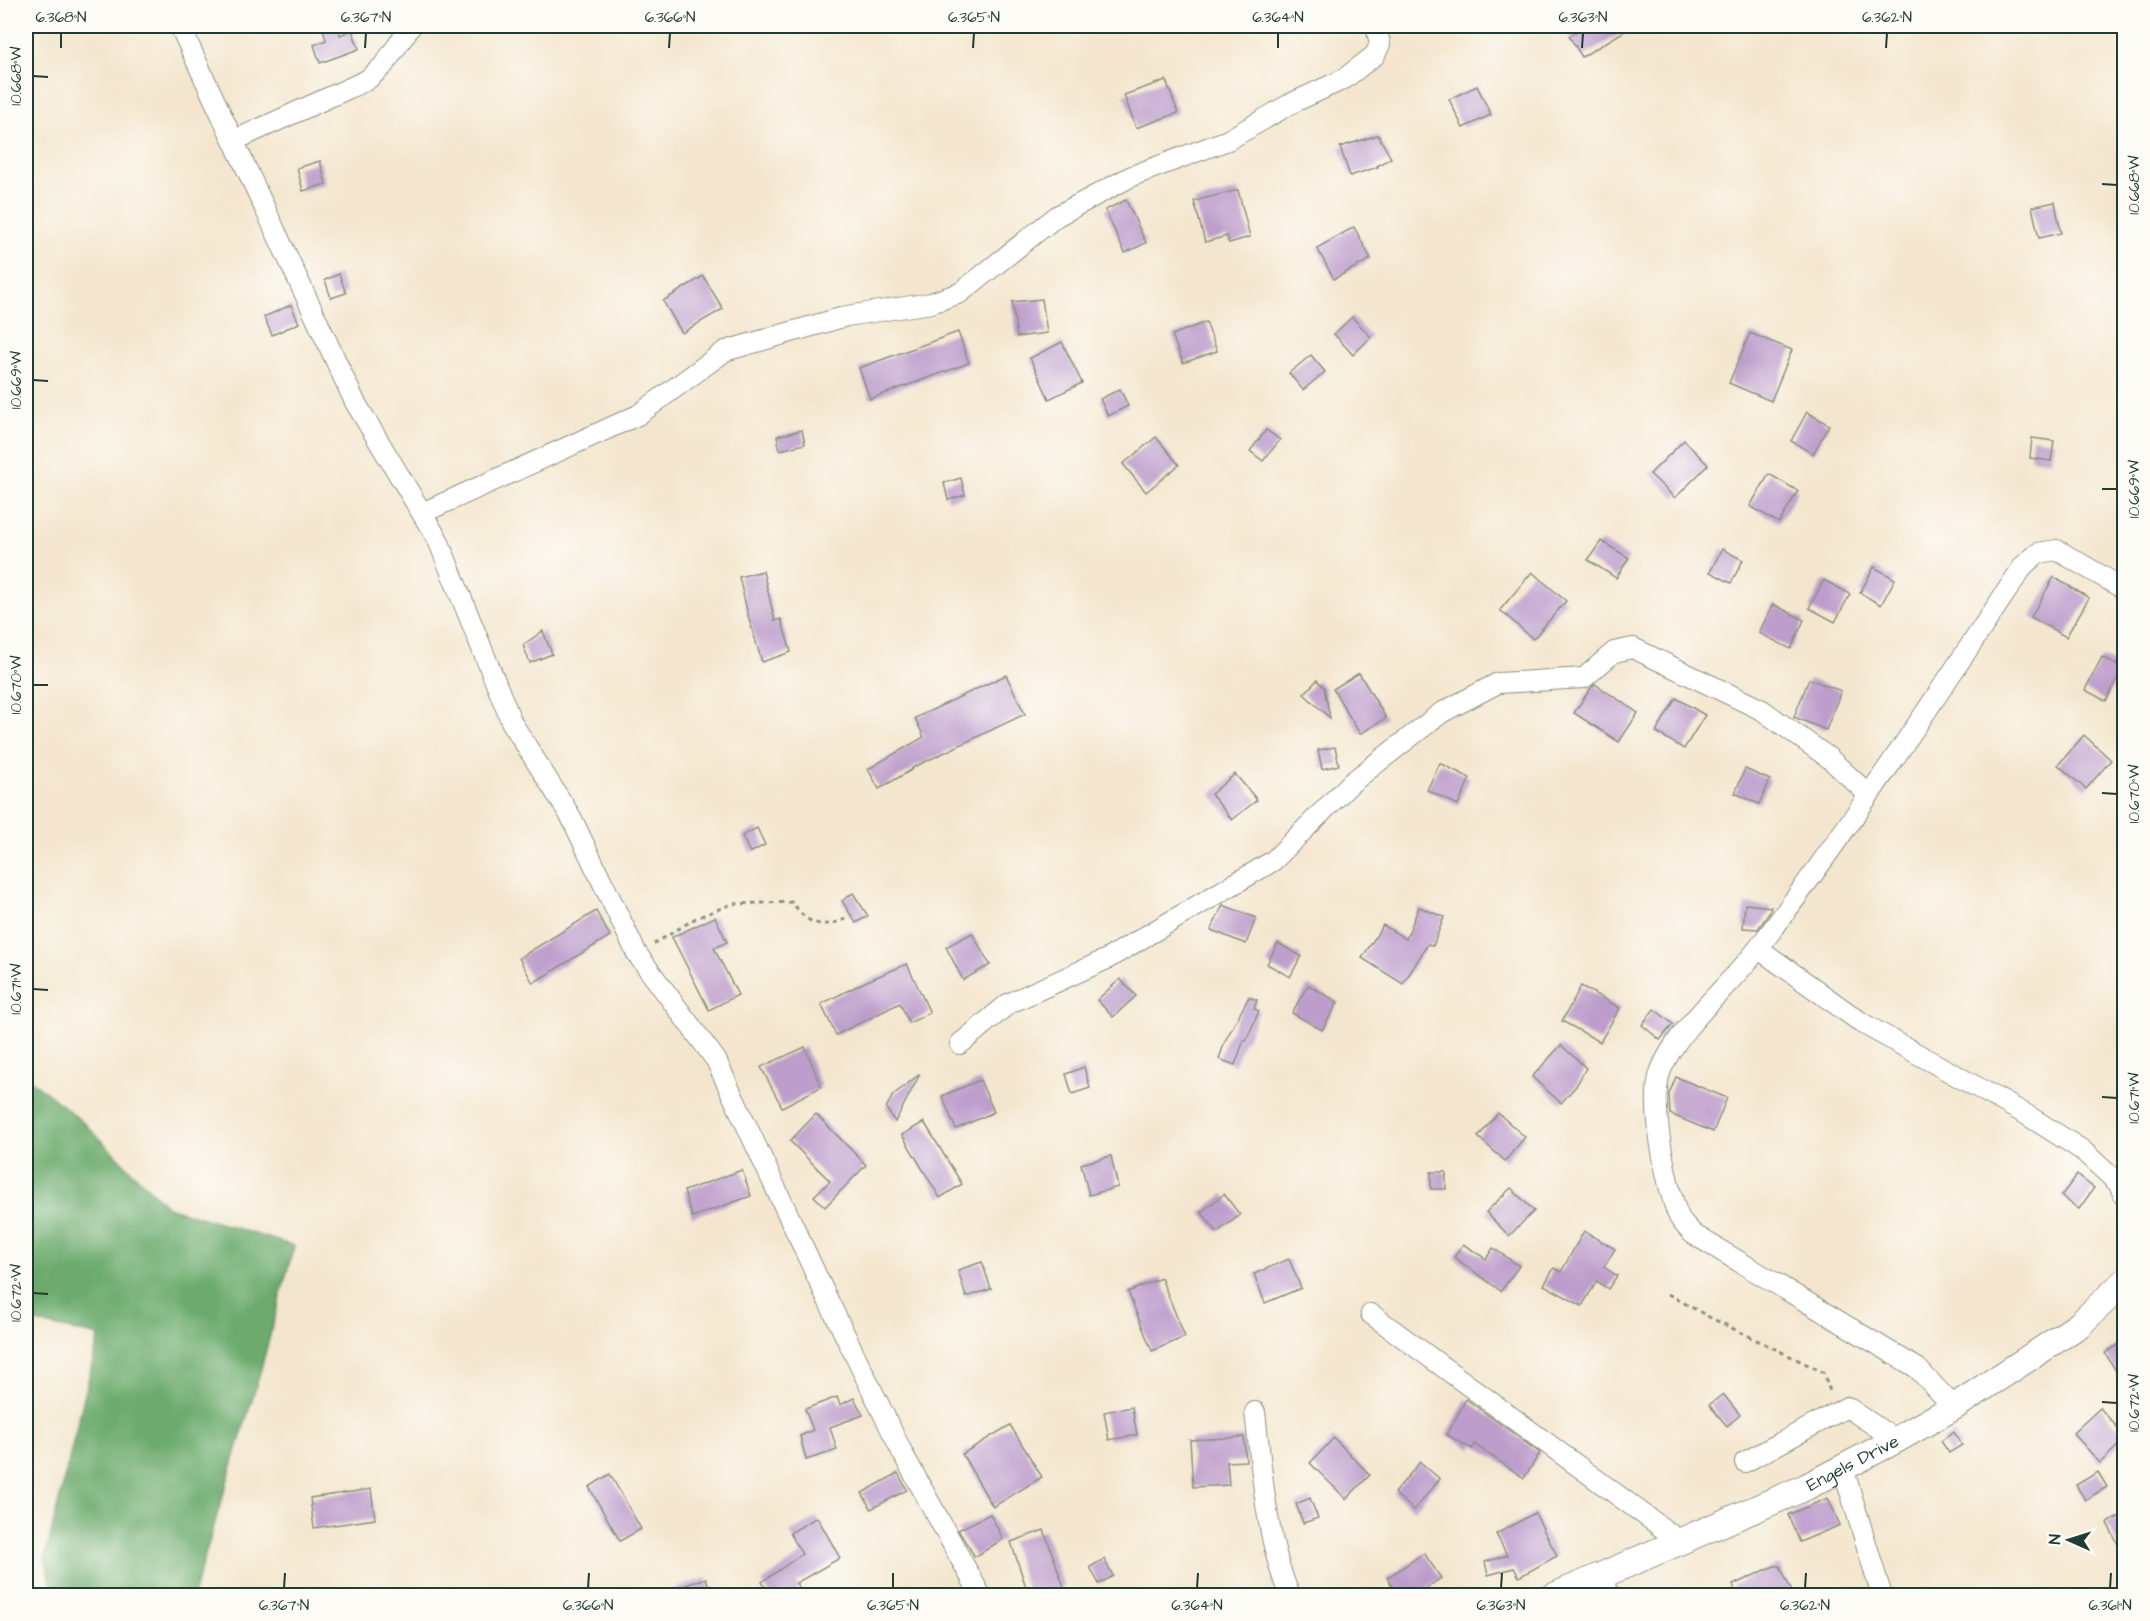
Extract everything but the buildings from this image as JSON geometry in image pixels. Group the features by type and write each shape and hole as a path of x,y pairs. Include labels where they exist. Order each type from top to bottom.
{"street":[{"path":"180,26 355,402 438,540 512,723 571,817 637,954 716,1060 826,1296 903,1454 981,1596"},
{"path":"233,141 367,81 383,66 411,26"},
{"path":"422,513 638,415 725,351 847,316 931,303 960,293 1057,216 1132,176 1228,140 1290,104 1344,79 1375,55 1380,44 1376,26"},
{"path":"1954,1407 1917,1368 1694,1234 1680,1219 1669,1188 1662,1142 1657,1097 1660,1071 1675,1044 1759,948 1869,795 2024,566 2038,553 2057,550 2124,589"},
{"path":"960,1044 1008,1004 1107,958 1273,861 1351,783 1441,713 1498,683 1584,678 1614,652 1633,648 1762,710 1830,758 1869,795"},
{"path":"1759,948 1862,1023 2027,1115 2082,1150 2119,1184 2124,1196"},
{"name":"Engels Drive","path":"1554,1596 1605,1585 1680,1541 1806,1487 1896,1440 1954,1407 2079,1325 2124,1282"},
{"path":"1371,1314 1680,1541"},
{"path":"1744,1462 1847,1407 1896,1440"},
{"path":"1255,1412 1264,1494 1282,1577 1290,1596"},
{"path":"1843,1468 1882,1596"}],"path":[{"path":"637,954 696,918 732,904 792,902 800,914 816,924 828,926 846,919"},
{"path":"1668,1294 1709,1317 1824,1372 1838,1412"}],"green space":[{"path":"26,1076 84,1123 167,1207 294,1246 259,1376 193,1595 54,1595 45,1558 99,1336 26,1320"}]}
